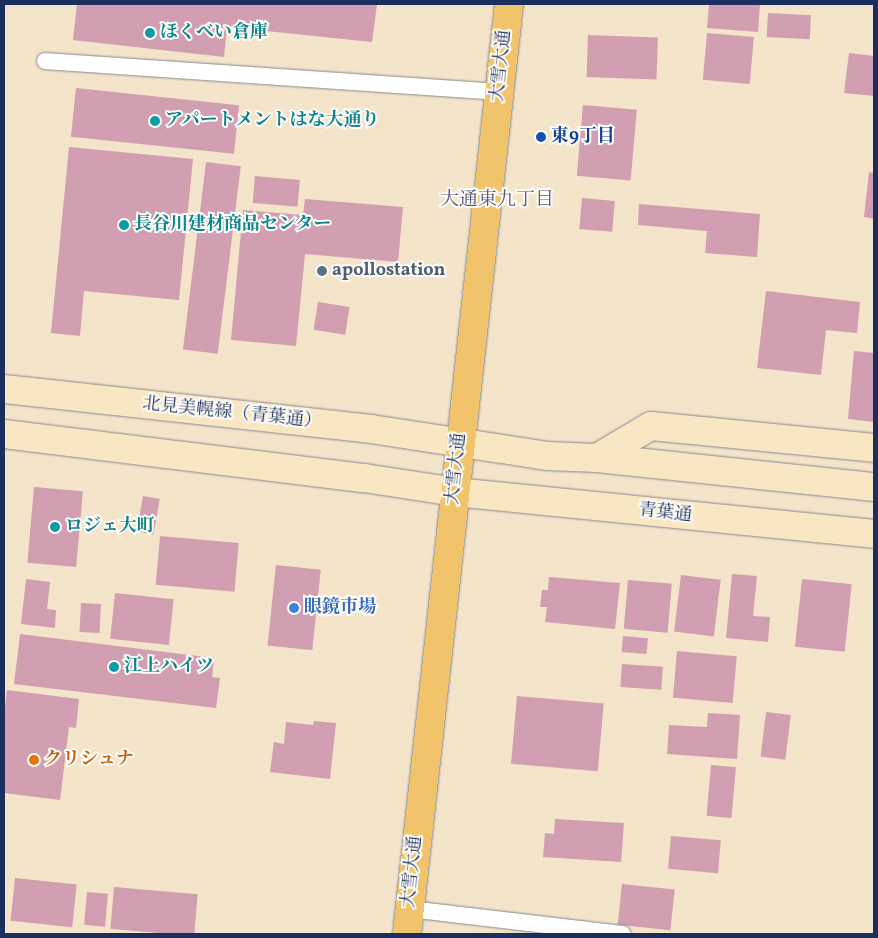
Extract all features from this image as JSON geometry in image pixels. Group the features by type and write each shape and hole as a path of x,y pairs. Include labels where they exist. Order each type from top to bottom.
{"highway":[{"name":"大雪大通","path":"408,922 509,4"}],"street":[{"name":"北見美幌線（青葉通）","path":"4,390 371,430 460,444"},
{"path":"597,458 651,426 874,448"},
{"path":"4,434 364,478 455,492"},
{"path":"460,444 548,456 597,458 874,487"},
{"name":"青葉通","path":"455,492 874,534"}],"lane":[{"path":"45,61 499,92"},
{"path":"408,922 623,934"}],"building":[{"name":"ほくべい倉庫","path":"77,4 377,4 372,42 227,27 224,57 73,40"},
{"path":"709,4 760,4 758,32 707,28"},
{"path":"768,13 811,15 810,39 767,37"},
{"path":"707,33 754,37 750,84 703,80"},
{"path":"588,35 658,37 656,79 587,77"},
{"path":"849,53 874,56 874,96 844,93"},
{"name":"アパートメントはな大通り","path":"76,88 239,105 234,154 71,137"},
{"path":"583,105 637,110 631,180 577,176"},
{"name":"長谷川建材商品センター","path":"69,147 193,159 179,300 84,291 80,336 51,333"},
{"path":"206,162 241,166 218,354 183,350"},
{"path":"869,172 874,173 874,219 864,217"},
{"path":"255,176 300,180 297,207 253,203"},
{"path":"582,198 615,201 612,232 579,229"},
{"path":"305,199 403,207 398,262 305,254 296,346 231,340 243,210 303,215"},
{"path":"639,204 760,214 757,257 705,253 707,231 638,225"},
{"path":"766,291 860,302 857,333 826,330 821,375 757,368"},
{"path":"318,302 350,307 345,335 314,330"},
{"path":"854,351 874,353 874,422 848,419"},
{"name":"ロジェ大町","path":"34,487 83,491 76,567 27,563"},
{"path":"143,496 160,499 153,534 137,531"},
{"path":"160,536 239,543 234,592 156,585"},
{"name":"眼鏡市場","path":"276,565 321,570 312,650 268,646"},
{"path":"732,574 757,576 753,616 770,617 768,642 726,638"},
{"path":"681,575 721,580 714,636 674,632"},
{"path":"549,577 620,583 615,629 545,622 547,607 540,607 542,590 548,590"},
{"path":"26,579 50,582 47,609 56,610 55,628 21,624"},
{"path":"802,579 852,584 845,652 795,647"},
{"path":"628,580 672,584 668,633 624,629"},
{"path":"115,593 174,599 169,645 110,639"},
{"path":"81,603 101,604 99,633 79,632"},
{"name":"江上ハイツ","path":"20,634 214,658 212,677 220,678 216,708 14,684"},
{"path":"623,636 648,638 647,654 622,652"},
{"path":"677,651 737,656 733,703 673,698"},
{"path":"622,664 663,667 661,690 620,687"},
{"name":"クリシュナ","path":"7,690 79,699 76,728 69,727 60,800 4,793 4,715"},
{"path":"517,696 604,704 598,771 511,764"},
{"path":"766,712 791,715 785,760 761,757"},
{"path":"708,713 740,715 737,759 667,754 669,725 707,727"},
{"path":"314,721 336,723 330,779 270,772 274,742 284,744 286,722 313,725"},
{"path":"711,765 736,767 731,818 707,816"},
{"path":"555,819 624,823 621,862 543,857 545,833 554,834"},
{"path":"671,836 721,840 718,873 668,869"},
{"path":"15,878 77,884 72,927 11,921"},
{"path":"622,884 675,890 670,930 618,925"},
{"path":"114,887 198,894 194,934 169,934 110,929"},
{"path":"87,892 108,894 105,927 84,925"}],"place":[{"name":"ほくべい倉庫","path":"150,33"},
{"name":"アパートメントはな大通り","path":"155,121"},
{"name":"東9丁目","path":"541,137"},
{"name":"長谷川建材商品センター","path":"124,225"},
{"name":"apollostation","path":"322,271"},
{"name":"ロジェ大町","path":"55,527"},
{"name":"眼鏡市場","path":"294,608"},
{"name":"江上ハイツ","path":"114,667"},
{"name":"クリシュナ","path":"34,760"}],"district":[{"name":"大通東九丁目","path":"497,201"}]}
